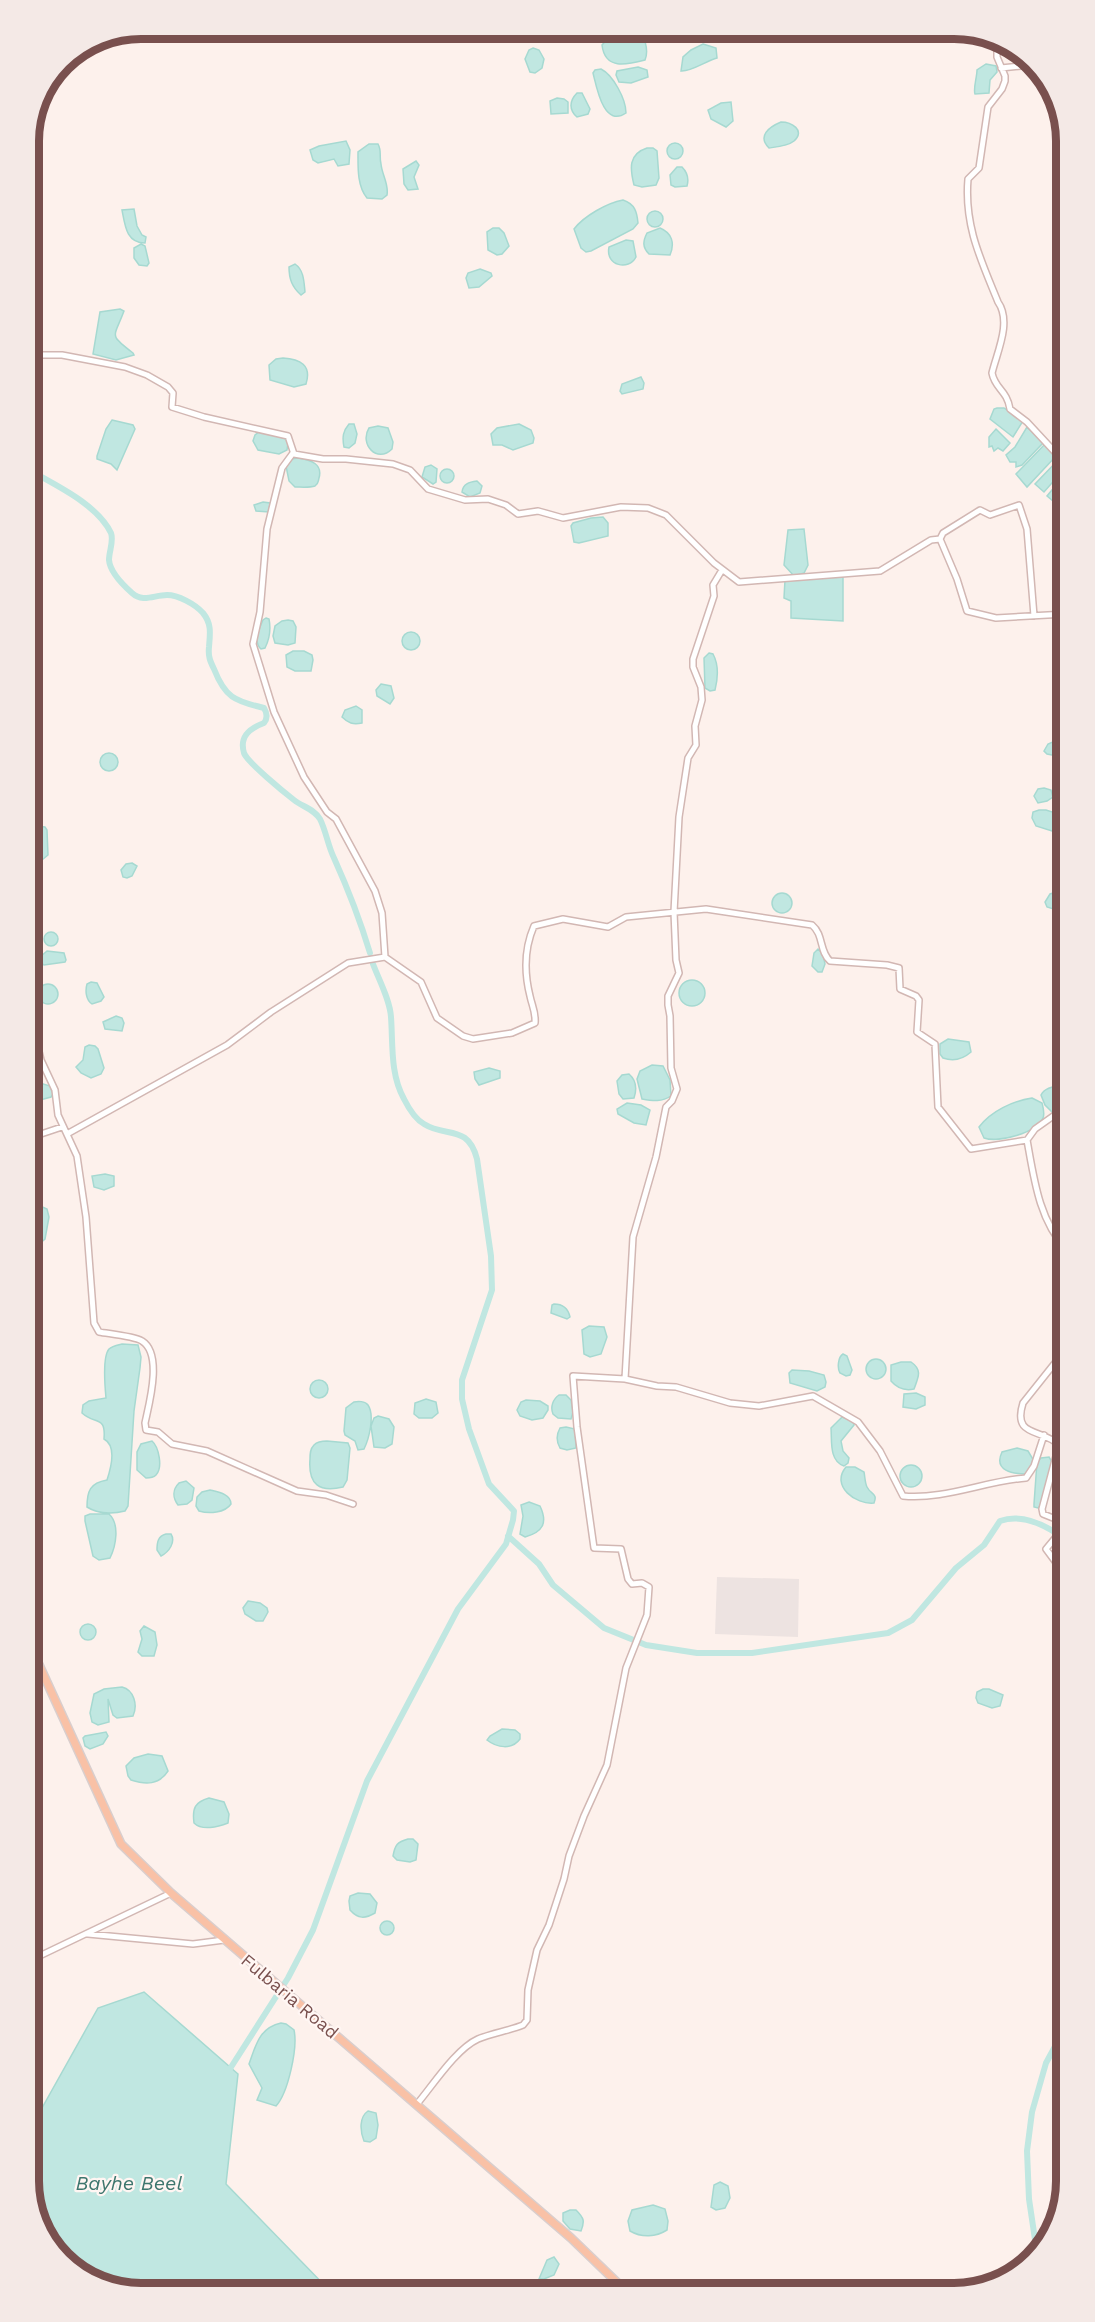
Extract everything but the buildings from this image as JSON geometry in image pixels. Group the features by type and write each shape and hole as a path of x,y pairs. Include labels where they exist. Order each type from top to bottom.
{"main road":[{"name":"Fulbaria Road","path":"39,1667 121,1844 224,1940 571,2238 618,2283"}],"street":[{"path":"997,49 996,57 1005,81 1002,89 988,107 979,168 968,179 966,202 976,251 1002,308 1002,334 992,373 995,384 1008,398 1010,409 1027,422 1056,453"},
{"path":"1001,68 1022,65"},
{"path":"39,355 62,355 125,367 147,375 168,387 173,393 172,407 204,417 288,436 293,453"},
{"path":"293,453 323,459 393,464 410,470 428,489 465,500 488,499 506,505 518,514 538,511 562,518 621,507 648,508 666,515 722,570 735,580 743,582 880,572 931,540 940,539"},
{"path":"293,453 282,468 267,529 260,612 253,644 274,712 304,777 327,812 336,819 375,891 382,913 385,957"},
{"path":"1034,616 1027,529 1019,505 990,515 980,510 943,533 940,539 957,579 967,611 996,618 1034,616 1056,615"},
{"path":"625,1379 633,1238 656,1158 666,1107 672,1101 677,1089 671,1068 668,996 679,973 676,960 674,912 681,791 687,758 695,750 695,726 702,700 693,659 714,596 713,585 722,570"},
{"path":"67,1134 227,1045 290,999 348,963 385,957 421,982 437,1018 454,1032 473,1039 512,1033 535,1023 536,1012 531,1002 525,976 526,951 534,926 563,919 608,927 626,917 706,909 812,925 818,930 823,950 830,961 887,964 899,968 900,989 916,996 919,1000 917,1032 935,1044 938,1107 971,1149 1027,1140 1035,1129 1056,1114"},
{"path":"39,1052 55,1090 58,1116 62,1127 77,1156 94,1299 94,1323 99,1332 141,1341 149,1349 154,1381 145,1423 146,1430 158,1432 172,1444 207,1451 297,1491 326,1495 353,1503"},
{"path":"39,1135 62,1127"},
{"path":"1027,1140 1044,1215 1056,1238"},
{"path":"1056,1361 1023,1403 1022,1408 1022,1425 1056,1443"},
{"path":"417,2104 446,2068 468,2046 477,2040 523,2025 526,2020 528,1990 537,1950 549,1925 569,1856 584,1816 608,1765 626,1668 647,1615 649,1587 642,1583 632,1584 628,1579 621,1549 594,1548 577,1427 573,1376 625,1379 657,1386 676,1387 730,1403 759,1406 813,1396 858,1422 880,1451 903,1496 924,1498 1000,1481 1026,1478 1034,1466 1044,1435"},
{"path":"1056,1456 1042,1509 1043,1514 1056,1519"},
{"path":"1056,1537 1046,1549 1056,1562"},
{"path":"39,1957 171,1893"},
{"path":"88,1934 183,1944 224,1940"}],"shaded area":[{"path":"717,1577 799,1579 798,1637 715,1634"}],"water":[{"path":"607,39 644,39 647,52 645,60 624,64 612,62 607,59 602,45"},
{"path":"703,44 716,48 717,58 681,71 683,57"},
{"path":"533,48 539,50 544,59 542,68 535,73 530,72 525,59 529,50"},
{"path":"986,64 996,66 997,72 990,80 989,93 975,94 977,70"},
{"path":"638,67 647,70 648,77 631,83 619,82 617,71"},
{"path":"601,69 610,76 618,88 626,113 618,116 612,115 603,105 593,73"},
{"path":"577,93 582,93 590,109 588,114 577,117 571,105"},
{"path":"557,98 568,102 568,113 551,114 550,101"},
{"path":"731,102 733,121 726,127 711,119 708,110 721,103"},
{"path":"781,122 796,127 797,137 789,144 769,148 764,136 772,126"},
{"path":"346,141 350,150 349,164 338,166 334,159 318,163 313,160 310,150"},
{"path":"675,143 681,145 683,151 681,157 675,159 669,157 667,151 669,145"},
{"path":"369,144 378,144 380,149 380,161 387,191 387,195 382,199 367,198 360,182 358,152"},
{"path":"647,148 657,151 659,178 656,185 642,187 634,185 632,163 636,154"},
{"path":"416,161 419,165 414,177 418,189 408,190 404,184 403,169"},
{"path":"677,167 682,167 685,171 688,178 687,186 671,185 670,175"},
{"path":"623,200 635,209 638,223 633,229 586,252 581,248 574,229 596,211"},
{"path":"134,209 137,226 142,235 146,237 145,243 130,237 126,227 122,210"},
{"path":"655,211 663,219 655,227 647,219"},
{"path":"493,228 499,228 504,233 509,246 502,254 497,255 488,250 487,232"},
{"path":"660,228 671,239 670,255 649,254 644,246 647,233"},
{"path":"626,240 633,241 636,257 628,264 618,264 611,259 609,247"},
{"path":"141,244 145,246 149,263 147,266 139,265 134,258 134,248"},
{"path":"295,264 304,280 305,292 301,295 293,286 290,275 289,267"},
{"path":"480,269 491,273 492,276 479,287 469,288 466,278 468,273"},
{"path":"120,309 124,311 115,335 134,355 116,360 93,354 100,312"},
{"path":"283,358 303,364 307,372 306,384 294,387 270,380 269,365 276,359"},
{"path":"641,377 644,383 643,389 622,394 620,391 622,384"},
{"path":"1004,408 1023,421 1013,437 990,419 994,409"},
{"path":"112,420 133,425 135,429 117,470 111,464 97,459 106,429"},
{"path":"349,424 354,424 357,434 355,443 349,448 344,447 343,440 344,432"},
{"path":"519,424 531,430 533,443 513,450 502,445 493,445 491,434 497,428"},
{"path":"378,426 388,428 393,442 392,449 381,454 371,450 366,440 369,428"},
{"path":"1027,427 1043,443 1022,465 1016,467 1016,462 1010,462 1006,455 1015,447"},
{"path":"996,429 1010,443 1003,451 998,448 994,451 992,446 989,447 989,437"},
{"path":"259,432 286,439 287,450 279,454 258,450 253,441"},
{"path":"1045,444 1056,456 1027,487 1016,474"},
{"path":"298,458 318,466 320,473 315,486 295,487 289,481 286,466 291,459"},
{"path":"1056,462 1056,478 1044,492 1035,484"},
{"path":"431,465 437,469 436,482 433,484 422,477 425,467"},
{"path":"444,469 450,469 454,476 450,483 444,483 440,479 440,473"},
{"path":"477,481 482,486 480,493 470,497 462,492 467,484"},
{"path":"1056,485 1056,504 1047,496"},
{"path":"263,502 270,503 269,512 256,511 254,505"},
{"path":"603,517 608,523 608,536 579,543 574,542 571,526 573,523"},
{"path":"804,529 808,565 804,573 794,576 784,565 788,530"},
{"path":"843,577 843,621 791,618 791,601 784,598 785,580"},
{"path":"269,619 270,627 268,642 265,648 261,649 257,643 258,635 263,620"},
{"path":"288,620 293,621 296,627 295,643 288,645 275,643 273,636 275,626"},
{"path":"411,632 417,635 420,641 417,647 411,650 405,647 402,641 405,635"},
{"path":"293,651 304,651 312,655 311,671 295,671 287,667 286,655"},
{"path":"709,653 715,658 717,672 715,690 710,691 705,688 704,658"},
{"path":"381,684 391,686 394,698 390,704 377,696 376,690"},
{"path":"356,706 362,710 362,723 346,721 342,717 345,710"},
{"path":"1056,741 1056,756 1044,751 1048,744"},
{"path":"105,753 113,753 118,758 116,769 105,771 100,766 100,758"},
{"path":"1038,789 1051,790 1053,797 1038,803 1034,796"},
{"path":"1046,810 1056,813 1056,830 1036,826 1032,818 1033,812"},
{"path":"39,826 45,827 47,830 48,855 42,860 39,859"},
{"path":"132,863 137,866 132,876 123,877 121,870 126,864"},
{"path":"1056,892 1056,910 1047,907 1045,902 1050,894"},
{"path":"778,893 786,893 792,899 792,907 786,913 778,913 772,907 772,899"},
{"path":"48,932 54,932 58,939 54,946 48,946 44,942 44,936"},
{"path":"818,949 823,954 825,964 822,972 818,972 812,966 814,953"},
{"path":"47,951 64,953 65,962 44,965 40,962 40,957"},
{"path":"692,980 701,984 705,993 701,1002 692,1006 683,1002 679,993 683,984"},
{"path":"97,983 104,997 101,1001 92,1004 86,992 87,984"},
{"path":"44,984 52,984 58,990 58,998 52,1004 44,1004 39,999 39,989"},
{"path":"116,1016 122,1018 124,1023 122,1031 105,1029 103,1022"},
{"path":"948,1039 969,1042 971,1052 958,1059 943,1058 940,1054 940,1044"},
{"path":"89,1045 98,1049 104,1068 101,1074 91,1078 81,1073 76,1067 83,1060 85,1047"},
{"path":"652,1065 663,1066 670,1080 671,1096 668,1098 642,1099 637,1079 640,1071"},
{"path":"489,1068 500,1071 500,1078 479,1085 474,1072"},
{"path":"629,1074 636,1088 635,1095 634,1098 623,1099 619,1094 617,1081 622,1075"},
{"path":"39,1083 50,1086 53,1094 51,1097 39,1100"},
{"path":"1056,1087 1056,1109 1052,1112 1045,1105 1041,1095"},
{"path":"1032,1098 1042,1103 1044,1110 1043,1118 1033,1128 1017,1136 998,1139 984,1138 979,1127 990,1116 1010,1104"},
{"path":"627,1103 641,1105 650,1110 646,1125 634,1123 618,1114 617,1109"},
{"path":"105,1174 114,1176 114,1186 104,1190 94,1187 92,1176"},
{"path":"39,1205 47,1209 49,1217 45,1239 39,1244"},
{"path":"554,1304 565,1307 570,1317 567,1319 551,1313"},
{"path":"589,1326 604,1327 607,1337 601,1354 590,1357 584,1354 582,1330"},
{"path":"122,1344 138,1345 141,1357 134,1411 128,1506 125,1511 106,1513 87,1507 87,1501 93,1486 107,1480 112,1458 111,1447 104,1439 101,1423 82,1413 83,1405 89,1401 106,1398 105,1358 110,1348"},
{"path":"843,1354 847,1356 852,1370 850,1375 846,1376 840,1373 838,1368"},
{"path":"876,1359 883,1362 886,1369 883,1376 876,1379 869,1376 866,1369 869,1362"},
{"path":"911,1362 917,1368 917,1381 914,1389 901,1388 891,1381 891,1365"},
{"path":"792,1370 824,1375 825,1387 817,1391 790,1383 789,1373"},
{"path":"319,1380 325,1383 328,1389 325,1395 319,1398 313,1395 310,1389 313,1383"},
{"path":"916,1393 925,1397 925,1405 916,1409 903,1407 904,1394"},
{"path":"559,1395 566,1395 571,1400 573,1412 571,1419 558,1418 553,1414 553,1403"},
{"path":"426,1399 436,1402 438,1413 432,1418 419,1418 414,1414 415,1403"},
{"path":"540,1401 548,1406 543,1418 532,1420 520,1416 517,1410 521,1402"},
{"path":"354,1402 367,1404 371,1415 371,1427 366,1445 364,1449 358,1450 355,1441 345,1435 344,1431 346,1408"},
{"path":"378,1416 389,1419 394,1427 392,1444 385,1448 374,1447 371,1426 374,1418"},
{"path":"842,1417 853,1421 854,1425 841,1441 843,1451 849,1458 848,1463 844,1466 836,1460 831,1439 831,1428"},
{"path":"560,1428 575,1429 576,1448 567,1450 560,1448 557,1438 559,1431"},
{"path":"152,1441 160,1463 155,1476 146,1478 137,1470 137,1452 141,1444"},
{"path":"327,1441 348,1443 350,1448 347,1480 343,1487 327,1489 321,1487 311,1475 310,1452 317,1443"},
{"path":"1017,1448 1028,1451 1034,1461 1027,1474 1006,1470 1000,1463 1002,1452"},
{"path":"1049,1457 1052,1462 1042,1504 1038,1508 1034,1507 1037,1462 1041,1458"},
{"path":"911,1465 919,1468 922,1476 919,1484 911,1487 903,1484 900,1476 903,1468"},
{"path":"846,1467 855,1467 864,1472 867,1487 875,1496 874,1503 860,1501 847,1493 841,1481"},
{"path":"186,1481 194,1488 192,1500 187,1504 178,1505 174,1490 179,1483"},
{"path":"210,1490 229,1498 231,1504 216,1512 199,1511 196,1506 197,1497 202,1492"},
{"path":"529,1502 540,1506 544,1522 540,1529 525,1537 520,1534 523,1516 521,1505"},
{"path":"109,1514 115,1523 116,1535 110,1558 99,1560 93,1556 85,1521 85,1516"},
{"path":"171,1534 172,1543 167,1552 161,1556 157,1550 158,1542 161,1536"},
{"path":"248,1601 260,1603 267,1608 268,1612 263,1621 256,1621 245,1614 243,1608"},
{"path":"88,1624 94,1626 96,1632 94,1638 88,1640 82,1638 80,1632 82,1626"},
{"path":"144,1626 155,1632 157,1645 154,1656 142,1656 138,1652 142,1639 140,1631"},
{"path":"122,1687 129,1691 134,1699 133,1716 117,1718 113,1715 108,1699 109,1722 98,1725 92,1722 90,1713 94,1694 104,1689"},
{"path":"983,1689 1003,1695 1000,1706 992,1708 978,1703 977,1692"},
{"path":"502,1729 515,1730 520,1734 520,1739 513,1745 504,1747 487,1740"},
{"path":"106,1732 108,1736 103,1744 90,1749 85,1746 83,1738 85,1736"},
{"path":"148,1754 162,1756 168,1771 161,1779 152,1783 131,1780 126,1766 134,1758"},
{"path":"209,1798 224,1802 229,1814 228,1823 206,1828 194,1823 196,1806 200,1801"},
{"path":"408,1839 413,1839 418,1844 416,1860 410,1862 397,1860 393,1856 396,1847"},
{"path":"358,1893 370,1894 377,1903 375,1913 362,1917 350,1910 350,1896"},
{"path":"387,1921 392,1923 394,1928 392,1933 387,1935 382,1933 380,1928 382,1923"},
{"name":"Bayhe Beel","path":"144,1992 238,2074 226,2184 322,2283 134,2283 96,2273 84,2266 64,2248 47,2220 41,2201 39,2128 42,2108 98,2008"},
{"path":"281,2023 294,2030 295,2048 288,2081 276,2106 257,2100 262,2088 249,2064 259,2038 268,2029"},
{"path":"368,2111 376,2113 378,2125 376,2138 370,2142 364,2141 361,2129 363,2117"},
{"path":"720,2182 728,2186 730,2198 725,2208 716,2210 711,2207 714,2185"},
{"path":"653,2205 665,2209 668,2221 667,2230 649,2236 630,2231 628,2221 632,2210"},
{"path":"576,2210 582,2218 581,2231 570,2229 563,2221 563,2213"},
{"path":"554,2257 559,2264 554,2275 539,2279 547,2260"},
{"path":"820,2280 843,2283 817,2283"}],"waterway":[{"path":"39,476 86,504 105,523 112,536 110,565 132,593 140,598 167,595 181,598 203,613 210,629 210,658 222,686 238,700 264,708 266,712 267,717 264,723 254,727 244,737 244,753 267,777 320,819 370,953"},
{"path":"226,2075 288,1978 313,1930 367,1781 458,1609 506,1544 513,1520 514,1511 489,1484 469,1429 462,1399 462,1380 492,1290 491,1256 477,1159 473,1148 462,1136 424,1124 415,1116 406,1102 394,1069 389,1004 373,964"},
{"path":"508,1536 539,1564 553,1585 604,1628 646,1645 697,1653 752,1653 888,1633 912,1620 956,1568 984,1545 1000,1521 1014,1518 1029,1520 1056,1533"},
{"path":"1035,2242 1029,2199 1027,2151 1032,2112 1046,2063 1056,2044"}]}
